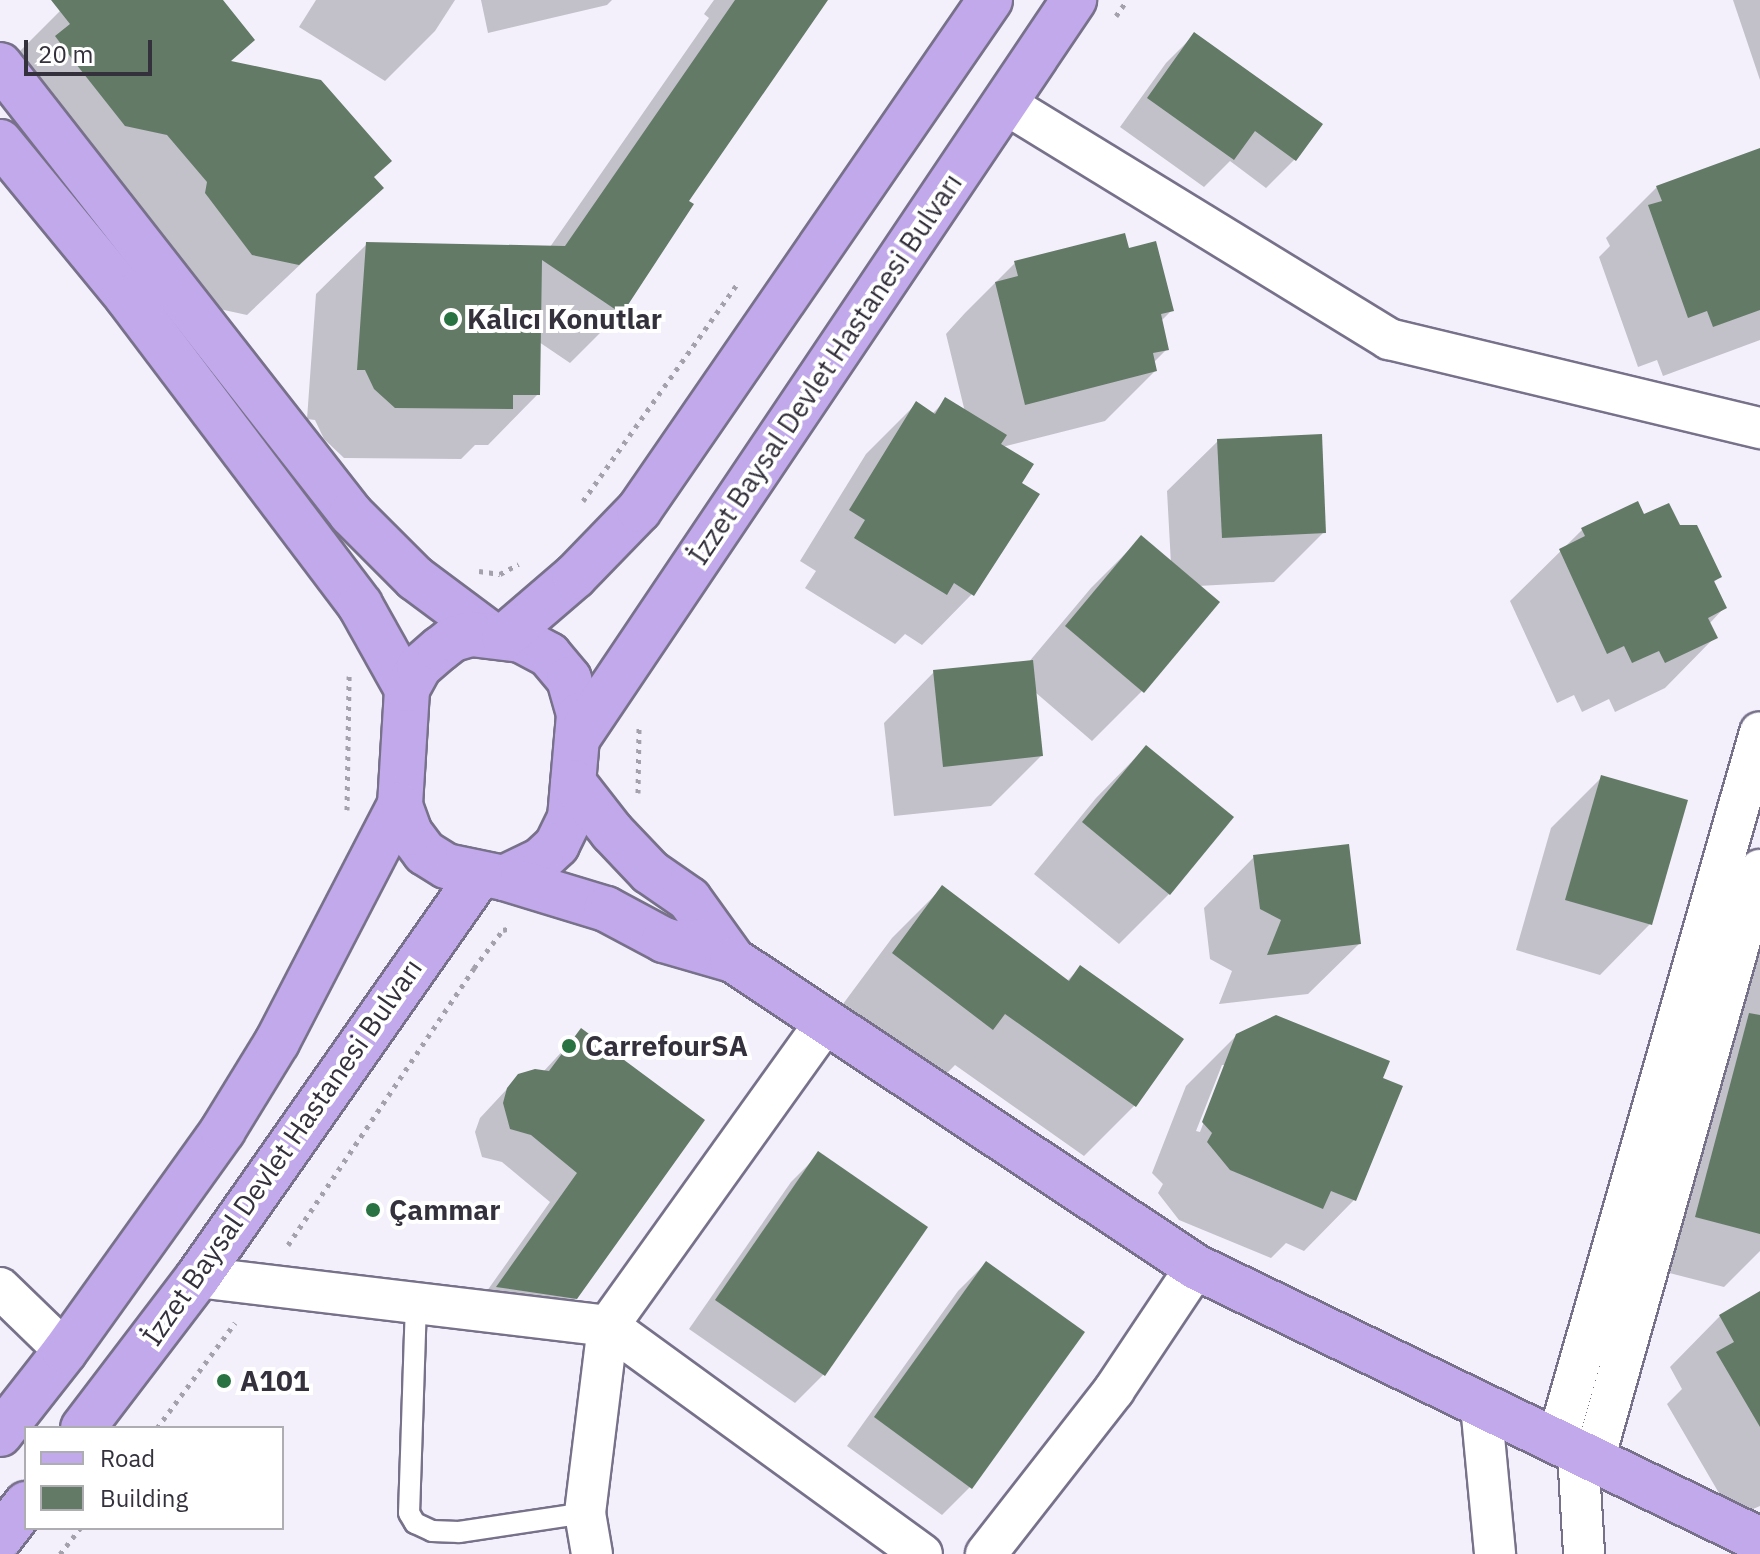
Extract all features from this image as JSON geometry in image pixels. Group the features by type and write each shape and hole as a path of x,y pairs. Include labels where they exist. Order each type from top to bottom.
{"main road":[{"path":"990,0 639,510 575,576 497,636 453,639 419,667 407,689 400,805 410,833 425,853 446,866 606,909 664,940 733,960 1196,1267 1760,1540"},
{"name":"İzzet Baysal Devlet Hastanesi Bulvarı","path":"577,739 1074,0"},
{"path":"0,65 351,514 415,578 497,636"},
{"path":"0,142 128,298 360,605 407,689"},
{"name":"İzzet Baysal Devlet Hastanesi Bulvarı","path":"85,1426 198,1277 492,876 525,871 557,845 570,818 579,715 569,679 549,655 521,640 497,636"},
{"path":"573,782 612,832 650,872 689,899 733,960"},
{"path":"0,1434 65,1351 223,1130 277,1042 400,805"},
{"path":"0,1538 24,1507"}],"street":[{"path":"1004,103 1389,339 1760,428"},
{"path":"1584,1554 1576,1451 1760,732"},
{"path":"1576,1451 1760,870"},
{"path":"592,1554 585,1513 608,1326 826,1021"},
{"path":"986,1554 1114,1390 1196,1267"},
{"path":"198,1277 608,1326 922,1554"},
{"path":"0,1288 65,1351"},
{"path":"1481,1405 1495,1554"}],"lane":[{"path":"416,1303 409,1513 415,1523 432,1531 459,1532 585,1513"}],"path":[{"path":"60,1554 78,1530"}],"building":[{"path":"51,0 223,0 255,40 231,61 321,80 392,161 374,177 384,188 299,265 252,255 205,193 207,182 167,135 125,126 76,64 55,36 70,24"},
{"path":"735,0 828,0 689,201 694,204 622,314 542,260 540,395 513,395 513,409 395,408 374,389 365,370 357,370 366,242 565,246"},
{"path":"1194,32 1323,124 1296,161 1255,131 1234,160 1147,98"},
{"path":"1760,148 1760,310 1713,327 1707,311 1688,318 1648,205 1662,201 1656,186"},
{"path":"1125,233 1129,248 1156,241 1174,311 1161,314 1169,350 1153,353 1157,371 1025,405 995,282 1018,276 1014,261"},
{"path":"945,397 1007,435 1001,444 1034,464 1022,483 1040,494 974,596 954,583 947,595 854,538 865,520 849,510 916,401 935,414"},
{"path":"1322,434 1326,533 1222,538 1217,439"},
{"path":"1638,501 1644,514 1669,503 1680,525 1697,525 1722,577 1714,581 1727,608 1708,618 1718,638 1665,663 1659,651 1632,663 1624,646 1607,654 1559,549 1585,536 1581,528"},
{"path":"1141,535 1220,602 1144,693 1065,626"},
{"path":"1033,660 1043,756 943,767 933,670"},
{"path":"1146,745 1234,817 1170,895 1082,822"},
{"path":"1601,775 1688,800 1652,925 1565,900"},
{"path":"1349,844 1361,944 1267,955 1281,920 1260,909 1253,855"},
{"path":"942,885 1069,981 1080,965 1184,1039 1136,1107 1005,1014 993,1030 892,953"},
{"path":"1749,1013 1760,1015 1760,1234 1695,1217"},
{"path":"1276,1015 1390,1061 1383,1078 1403,1086 1356,1201 1331,1191 1323,1209 1230,1170 1207,1142 1212,1133 1202,1122 1236,1034"},
{"path":"581,1028 705,1120 577,1299 496,1287 577,1173 531,1135 510,1129 503,1103 507,1088 518,1074 535,1069 549,1071"},
{"path":"818,1151 928,1227 825,1376 715,1300"},
{"path":"986,1261 1085,1332 972,1489 874,1417"},
{"path":"1760,1291 1760,1427 1716,1352 1734,1342 1719,1315"}],"place":[{"name":"Kalıcı Konutlar","path":"451,319"},
{"name":"CarrefourSA","path":"569,1046"},
{"name":"Çammar","path":"373,1210"},
{"name":"A101","path":"224,1381"}]}
